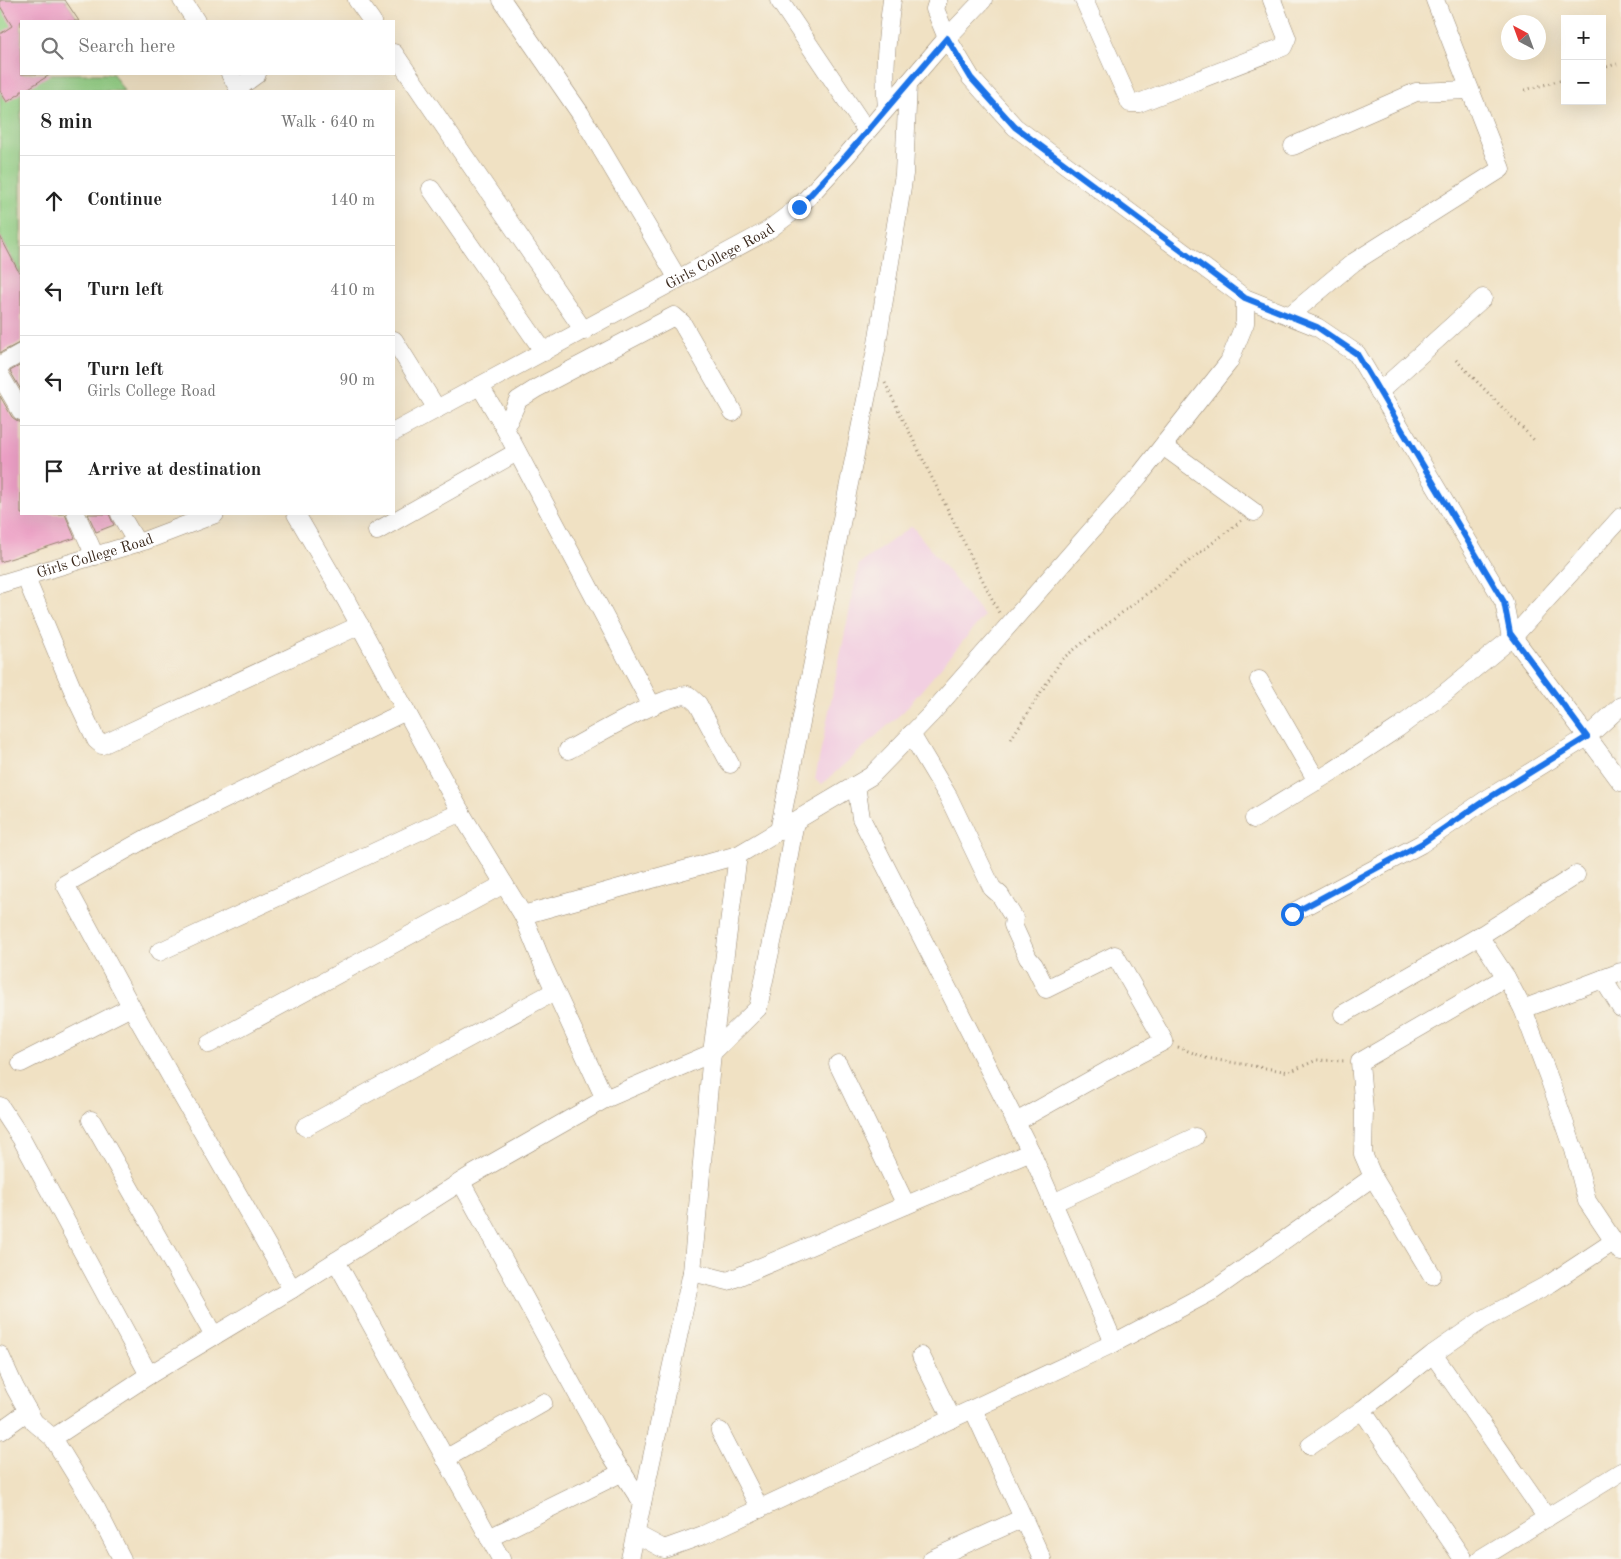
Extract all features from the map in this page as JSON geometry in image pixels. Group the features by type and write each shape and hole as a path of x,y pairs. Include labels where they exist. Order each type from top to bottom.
{"street":[{"path":"182,0 195,20"},
{"path":"357,0 371,20"},
{"path":"502,0 580,114 678,279"},
{"path":"779,0 867,131"},
{"path":"887,108 885,55 892,0"},
{"path":"938,0 935,9 947,38 971,78 1015,127 1245,298 1317,327 1357,354 1504,602 1510,633 1621,782"},
{"name":"Girls College Road","path":"395,431 767,231 799,207 947,38 983,0"},
{"path":"1084,0 1130,103 1138,103 1283,46 1287,38 1272,0"},
{"path":"1290,316 1354,262 1501,169 1435,0"},
{"path":"395,54 584,330"},
{"path":"236,84 255,75"},
{"path":"779,831 874,361 904,174 908,83"},
{"path":"1293,146 1416,92 1469,90"},
{"path":"430,189 544,352"},
{"path":"523,915 738,855 871,776 931,714 1163,446 1229,362 1245,323 1245,298"},
{"path":"1379,392 1483,298"},
{"path":"503,425 509,420 518,400 537,388 674,316 682,323 733,412"},
{"path":"395,342 437,410"},
{"path":"0,365 20,354"},
{"path":"0,375 20,409"},
{"path":"480,386 503,425 652,706"},
{"path":"1163,446 1254,512"},
{"path":"377,531 517,452"},
{"path":"76,515 95,556"},
{"path":"121,515 136,543"},
{"name":"Girls College Road","path":"0,584 136,543 212,515"},
{"path":"297,515 360,625 461,812 523,915 555,991 605,1099"},
{"path":"1254,819 1398,728 1514,638 1621,517"},
{"path":"25,576 77,700 96,740 102,745 360,625"},
{"path":"1259,680 1317,780"},
{"path":"568,750 652,706 680,695 688,695 698,704 730,764"},
{"path":"1292,914 1421,844 1484,801 1587,737 1621,706"},
{"path":"292,1289 131,1007 65,884 154,834 406,711"},
{"path":"911,734 948,796 992,888 1000,895 1014,918 1013,925 1028,958 1034,965 1046,989 1115,955 1164,1041 1016,1122"},
{"path":"856,785 860,818 1031,1152 1114,1343"},
{"path":"159,952 461,812"},
{"path":"53,1438 149,1375 292,1289 461,1182 605,1099 712,1053 758,1008 780,905 795,821"},
{"path":"630,1559 692,1272 712,1053 738,855"},
{"path":"1343,1014 1479,936 1576,875"},
{"path":"209,1044 504,884"},
{"path":"1310,1446 1362,1410 1433,1354 1482,1320 1617,1247 1587,1201 1574,1150 1523,1009 1506,977 1479,936"},
{"path":"1523,1009 1621,972"},
{"path":"1432,1275 1373,1177 1363,1154 1364,1111 1360,1062 1506,977"},
{"path":"1603,979 1621,1008"},
{"path":"305,1127 555,991"},
{"path":"21,1063 131,1007"},
{"path":"838,1064 906,1205"},
{"path":"0,1106 22,1138 149,1375"},
{"path":"90,1120 214,1336"},
{"path":"1053,1203 1195,1137"},
{"path":"692,1272 728,1281 1031,1152"},
{"path":"636,1534 667,1554 1114,1343 1214,1290 1373,1177"},
{"path":"461,1182 608,1450 642,1503"},
{"path":"336,1261 501,1559"},
{"path":"1433,1354 1547,1518"},
{"path":"0,1355 15,1388 34,1422 53,1438 97,1510 119,1558"},
{"path":"921,1356 952,1419"},
{"path":"445,1459 542,1403"},
{"path":"973,1408 1042,1559"},
{"path":"1362,1410 1463,1559"},
{"path":"0,1431 28,1411"},
{"path":"720,1431 760,1509"},
{"path":"489,1538 623,1472"},
{"path":"1480,1559 1621,1472"},
{"path":"932,1559 1023,1518"}],"path":[{"path":"1606,67 1616,64"},
{"path":"1525,90 1561,80"},
{"path":"1456,360 1535,441"},
{"path":"874,361 1006,627"},
{"path":"1011,739 1062,659 1254,512"},
{"path":"1164,1041 1206,1058 1289,1072 1317,1060 1360,1062"}],"shaded area":[{"path":"912,526 984,616 904,711 821,785 815,779 859,564"}],"green space":[{"path":"0,0 65,0 78,20 20,20 20,75 114,75 123,90 20,90 20,274 0,236"}],"building":[{"path":"0,0 65,0 78,20 20,20 20,75 49,75 26,90 20,90 20,94 7,102 0,91 0,34 12,26 0,6"},
{"path":"0,236 20,274 20,343 0,353"},
{"path":"20,366 20,388 10,371"},
{"path":"0,396 12,417 20,422 20,515 65,515 75,538 0,562"},
{"path":"88,515 109,515 114,525 96,532"}],"route":[{"path":"799,207 846,156 947,38 971,78 1015,127 1245,298 1317,327 1357,354 1504,602 1510,633 1587,737 1484,801 1421,844 1292,914"}]}
